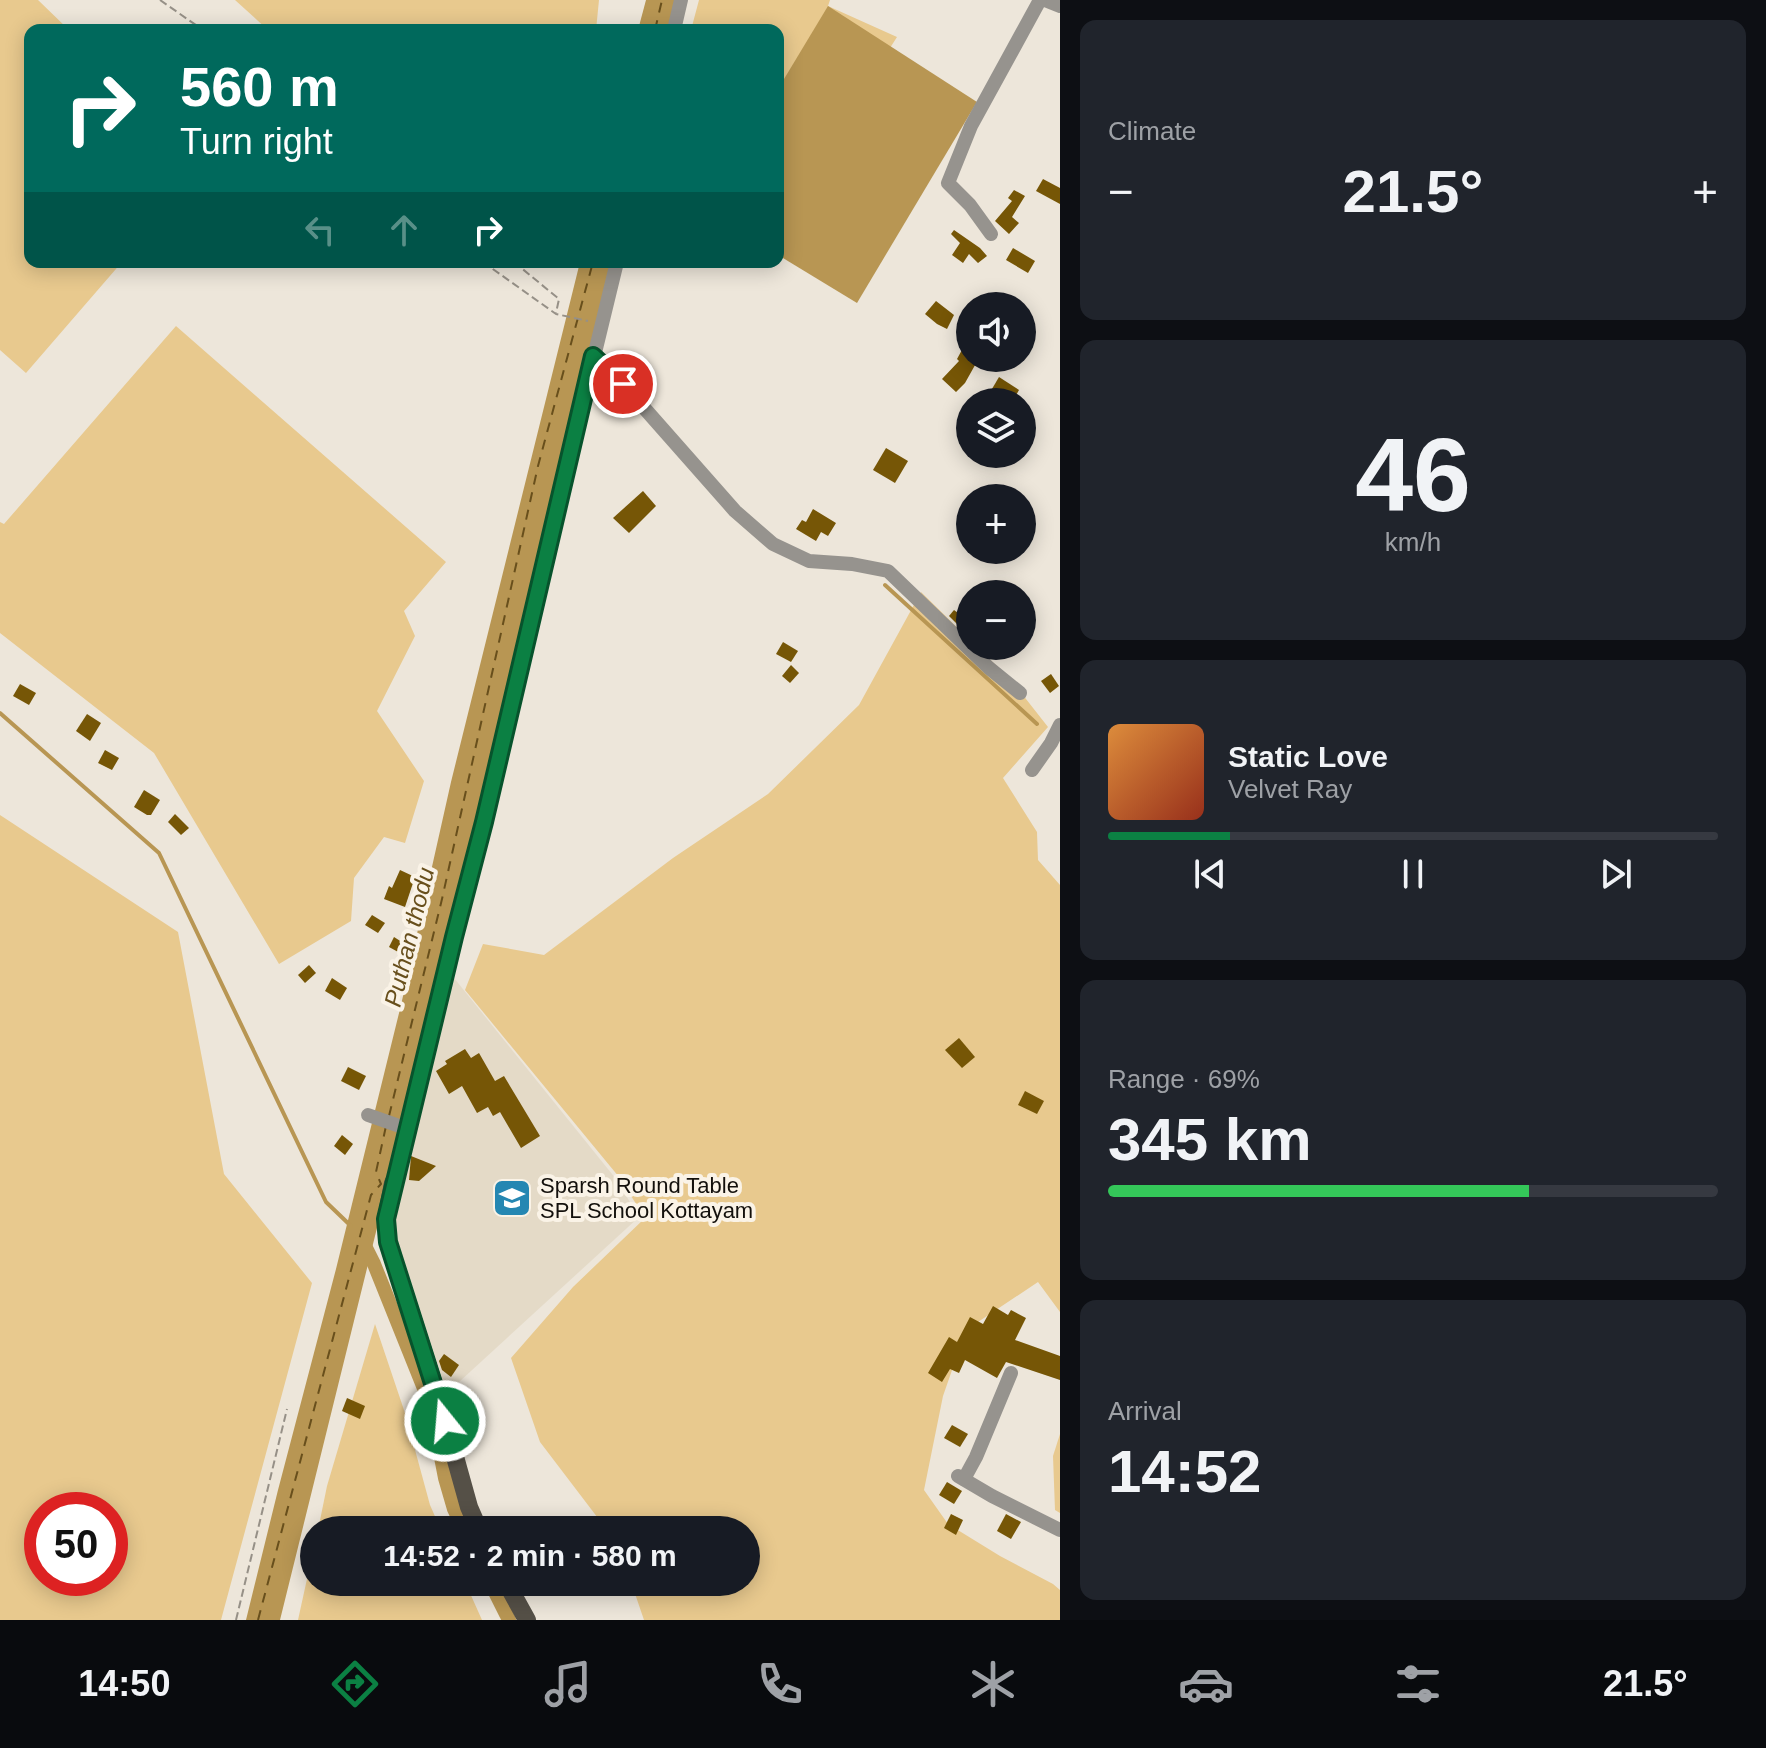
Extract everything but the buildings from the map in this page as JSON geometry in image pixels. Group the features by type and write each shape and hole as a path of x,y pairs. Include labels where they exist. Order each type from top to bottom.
{"main road":[{"path":"393,1183 386,1219 388,1242 473,1516"},
{"path":"514,1596 527,1620"}],"street":[{"path":"675,24 681,0"},
{"path":"991,234 970,205 948,183 971,126 1043,0 1060,6"},
{"path":"393,1183 487,811 615,268"},
{"path":"593,356 623,384 735,511 773,544 809,561 852,564 888,571 989,668 1020,693"},
{"path":"1032,770 1060,725"},
{"path":"368,1115 408,1129"},
{"path":"1011,1373 976,1457 961,1478 1060,1530"}],"path":[{"path":"160,0 194,24"},
{"path":"491,268 556,314 601,324"},
{"path":"521,268 559,299 556,314"},
{"path":"236,1620 287,1409"}],"shaded area":[{"path":"0,0 38,0 63,24 24,24 24,268 117,268 26,373 0,350"},
{"path":"235,0 599,0 597,24 261,24"},
{"path":"646,0 678,0 672,24 640,24"},
{"path":"699,0 830,0 828,6 897,37 784,215 784,24 693,24"},
{"path":"828,6 977,102 857,303 784,259 784,79"},
{"path":"579,268 611,268 306,1516 300,1516 300,1539 280,1620 246,1620 401,1005 451,782"},
{"path":"176,326 446,562 404,611 415,636 377,711 424,781 405,843 384,837 354,878 351,921 279,964 154,753 0,633 0,522 4,524"},
{"path":"921,592 956,626 956,660 991,660 1011,680 1048,727 1003,778 1037,832 1038,860 1060,885 1060,1312 1038,1282 966,1330 943,1396 924,1490 948,1524 1060,1590 1060,1620 644,1620 636,1596 760,1596 760,1516 596,1516 540,1442 511,1358 573,1287 645,1218 619,1177 465,990 483,944 544,955 673,858 768,794 859,705"},
{"path":"0,815 178,932 224,1174 312,1283 221,1620 0,1620"},
{"name":"Sparsh Round Table SPL School Kottayam","path":"450,973 616,1179 639,1217 447,1393 394,1236 392,1218"},
{"path":"375,1324 435,1516 321,1516"},
{"path":"1060,1434 1060,1513 1055,1510 1053,1456"},
{"path":"303,1596 471,1596 482,1620 298,1620"}],"waterway":[{"path":"885,585 1037,724"},
{"path":"0,713 159,853 326,1202 351,1226"},
{"path":"362,1240 431,1406 445,1478 457,1516"},
{"path":"497,1596 509,1620"}],"ferry route":[{"path":"656,24 662,0"},
{"path":"389,1116 442,899 538,466 591,268"},
{"path":"258,1620 371,1195 381,1184 376,1172 386,1126"}],"place":[{"name":"Sparsh Round Table SPL School Kottayam","path":"512,1198"}],"route":[{"path":"445,1421 388,1242 386,1219 484,822 593,356 623,384"}],"water label":[{"name":"Puthan thodu","path":"409,937"}]}
